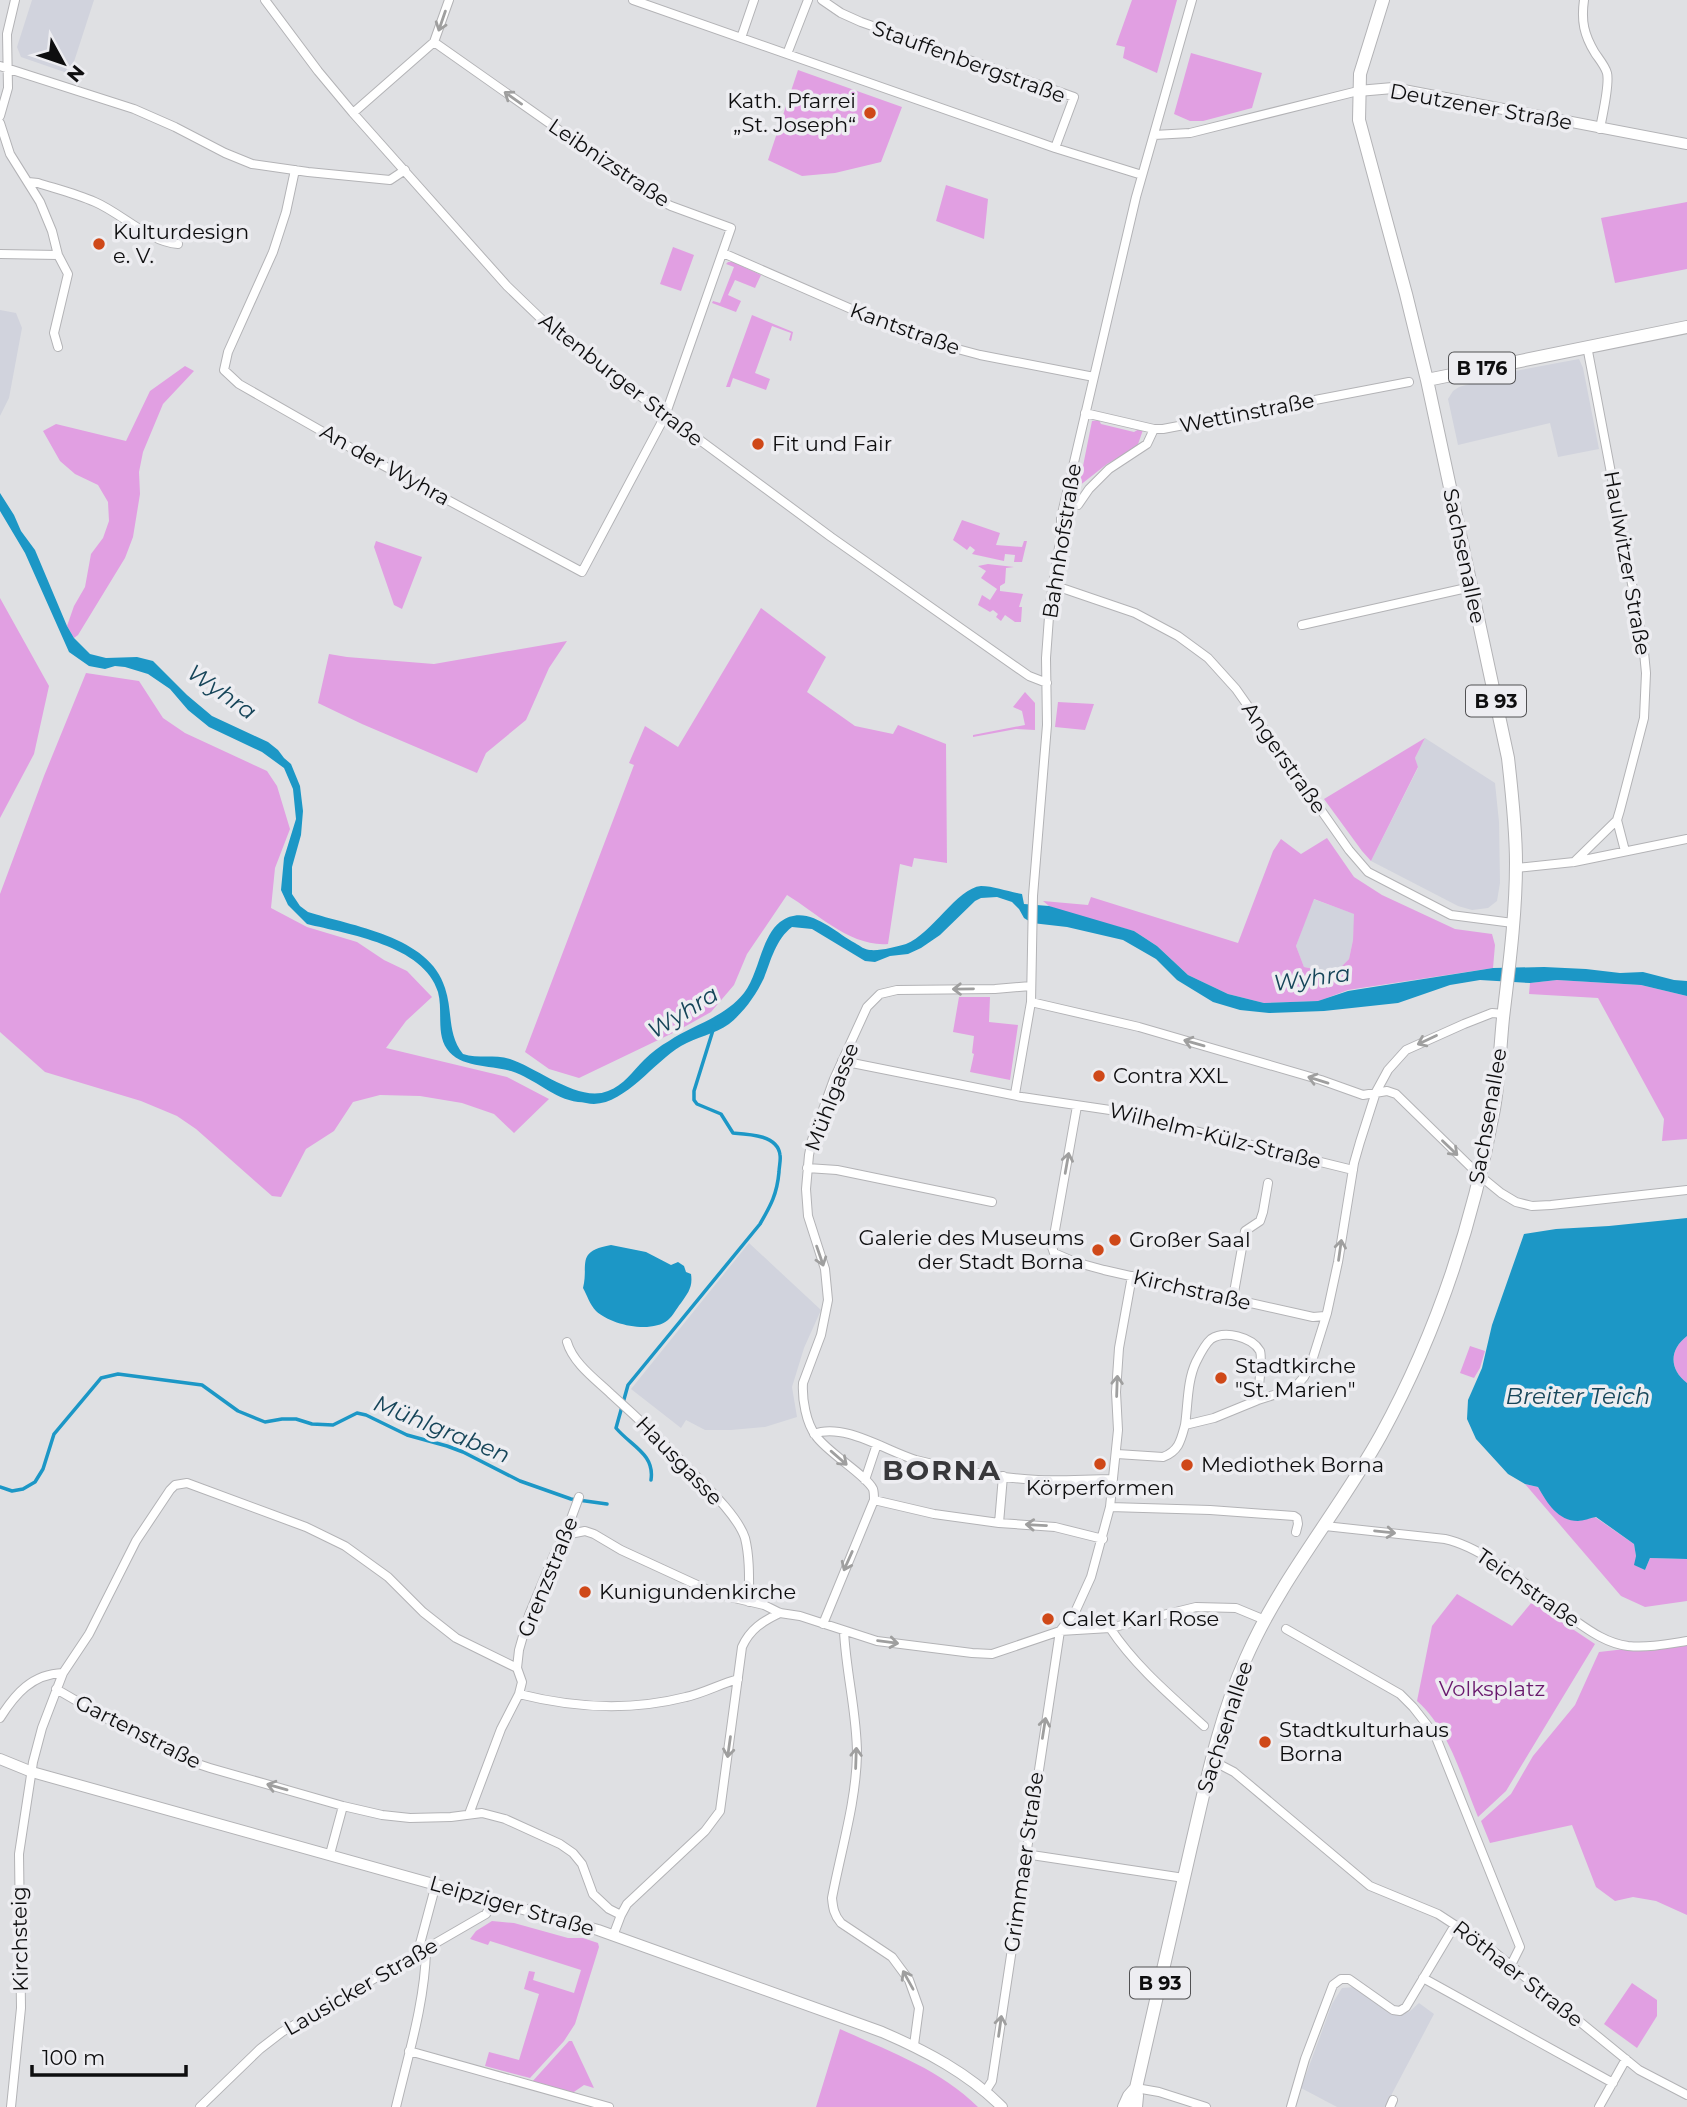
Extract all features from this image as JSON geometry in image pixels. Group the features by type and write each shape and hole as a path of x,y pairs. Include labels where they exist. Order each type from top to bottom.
{"main road":[{"name":"B 93","path":"1358,91 1360,74 1383,0"},
{"name":"Sachsenallee","path":"1136,2107 1136,2088 1211,1760 1229,1700 1265,1620 1381,1436 1424,1348 1452,1273 1479,1175 1494,1106 1507,994 1516,868 1508,758 1427,380 1362,133 1358,114 1358,91"},
{"name":"B 176","path":"1427,380 1687,327"},
{"name":"Sachsenallee","path":"1124,2107 1136,2088"}],"street":[{"path":"0,116 8,88 4,67 7,34 15,0"},
{"name":"Altenburger Straße","path":"265,0 353,113 522,302 559,336 893,581 1029,676 1047,683"},
{"path":"353,113 433,41 449,0"},
{"path":"633,0 1055,148 1142,175"},
{"path":"741,38 754,0"},
{"path":"787,54 808,0"},
{"name":"Stauffenbergstraße","path":"822,0 860,22 1074,97 1055,148"},
{"name":"Bahnhofstraße","path":"1015,1094 1031,1003 1033,896 1048,702 1046,658 1061,518 1142,175 1192,0"},
{"path":"1584,0 1581,18 1583,29 1607,73 1600,129"},
{"name":"Leibnizstraße","path":"433,41 671,206 731,229 665,416"},
{"path":"4,67 134,109 252,164 390,180 405,170"},
{"name":"Deutzener Straße","path":"1154,135 1190,133 1358,91 1393,88 1687,144"},
{"path":"0,123 10,154 44,212 58,255 68,274 54,333 58,347"},
{"name":"An der Wyhra","path":"295,170 286,212 272,251 225,361 225,370 239,384 582,572 665,416"},
{"path":"28,182 96,202 142,230 172,244 178,244"},
{"name":"Kantstraße","path":"723,253 920,339 980,355 1094,377"},
{"path":"0,254 58,255"},
{"name":"Haulwitzer Straße","path":"1574,862 1616,820 1642,729 1646,673 1641,630 1587,346"},
{"name":"Wettinstraße","path":"1085,413 1154,429 1173,428 1409,382"},
{"path":"1078,505 1088,488 1109,469 1147,444 1154,429"},
{"name":"Angerstraße","path":"1053,584 1135,613 1178,636 1208,658 1236,689 1355,859 1368,872 1451,915 1513,923"},
{"path":"1301,625 1471,587"},
{"path":"1616,820 1625,851"},
{"path":"1516,868 1574,862 1687,839"},
{"name":"Mühlgasse","path":"814,1434 805,1407 803,1383 826,1318 828,1285 808,1216 807,1168 812,1140 842,1061 867,1007 880,994 897,990 1031,986"},
{"path":"1031,1003 1139,1027 1321,1080 1363,1095 1387,1091 1396,1094 1479,1175 1516,1202 1532,1206 1687,1189"},
{"path":"1185,1425 1214,1418 1289,1390 1304,1377 1321,1339 1338,1262 1353,1170 1376,1092 1394,1063 1406,1050 1492,1013 1504,1014"},
{"name":"Wilhelm-Külz-Straße","path":"842,1061 1077,1106 1087,1105 1353,1170"},
{"name":"Kirchstraße","path":"1077,1106 1052,1247 1054,1253 1104,1270 1313,1317 1325,1316"},
{"path":"807,1168 837,1170 992,1202"},
{"path":"1233,1298 1245,1231 1260,1221 1264,1213 1268,1183"},
{"path":"1060,1631 1076,1610 1091,1577 1110,1507 1116,1454 1119,1348 1132,1276"},
{"path":"1116,1454 1163,1457 1175,1451 1185,1425 1188,1391 1195,1363 1211,1339 1232,1335 1252,1342 1258,1349 1261,1362 1258,1400"},
{"name":"Hausgasse","path":"567,1342 570,1353 712,1492 740,1528 747,1551 749,1602"},
{"path":"823,1623 874,1500 872,1487 825,1447 814,1434 828,1431 866,1439 915,1459 1003,1476 1037,1480 1114,1479"},
{"path":"865,1480 877,1444"},
{"path":"999,1523 1003,1476"},
{"name":"Kirchsteig","path":"11,2107 21,2008 19,1854 42,1728 63,1674 89,1634 136,1541 175,1485 187,1483 306,1527 345,1546 388,1577 423,1612 456,1638 517,1668"},
{"path":"874,1500 933,1514 1055,1527 1102,1539"},
{"name":"Grenzstraße","path":"519,1694 522,1682 517,1668 519,1650 529,1615 578,1501"},
{"path":"1110,1507 1294,1516 1298,1524 1296,1532"},
{"name":"Teichstraße","path":"1325,1526 1461,1542 1482,1553 1595,1635 1630,1646 1687,1641"},
{"path":"565,1535 585,1531 594,1534 621,1550 708,1590 771,1607 780,1614 800,1616 877,1641 972,1653 992,1654 1060,1631 1110,1628 1196,1607 1236,1608 1265,1620"},
{"path":"613,1936 621,1915 635,1896 705,1831 720,1811 742,1647 757,1626 780,1614"},
{"path":"1110,1628 1143,1668 1204,1726"},
{"path":"1286,1629 1400,1694 1434,1735 1520,1947 1511,1965"},
{"name":"Grimmaer Straße","path":"985,2092 992,2081 1060,1631"},
{"path":"844,1632 845,1660 855,1711 857,1756 855,1784 835,1881 833,1908 841,1923 892,1957 909,1980 919,2008 914,2045"},
{"path":"0,1718 12,1699 30,1683 50,1674 63,1674"},
{"path":"469,1814 501,1729 519,1694 589,1705 627,1706 691,1696 737,1679"},
{"name":"Gartenstraße","path":"56,1689 137,1735 194,1763 382,1815 410,1818 482,1813 505,1819 568,1849 582,1864 593,1894 608,1909 621,1915"},
{"name":"Leipziger Straße","path":"0,1759 32,1772 494,1900 613,1936 914,2045 948,2064 998,2105"},
{"name":"Röthaer Straße","path":"1211,1760 1234,1772 1370,1886 1438,1914 1487,1946 1639,2070 1687,2095"},
{"path":"330,1854 343,1806"},
{"path":"1025,1854 1184,1878"},
{"path":"417,1955 436,1884"},
{"name":"Lausicker Straße","path":"200,2107 260,2049 282,2032 486,1914 494,1900"},
{"path":"1291,2107 1305,2059 1333,1985 1341,1979 1349,1979 1393,2010 1400,2011 1406,2007 1455,1925"},
{"path":"396,2107 426,1968 426,1950"},
{"path":"1423,1978 1612,2082"},
{"path":"409,2051 609,2107"},
{"path":"1599,2107 1626,2059"},
{"path":"1136,2088 1159,2092 1206,2107"}],"shaded area":[{"path":"32,0 94,0 70,74 21,57 17,47"},
{"path":"0,310 16,313 22,328 9,398 0,416"},
{"path":"1579,359 1599,449 1558,457 1550,423 1458,445 1448,399 1453,391 1515,371"},
{"path":"1425,738 1495,783 1500,883 1497,901 1488,908 1472,910 1458,906 1371,861 1418,768 1415,758"},
{"path":"1313,899 1355,914 1349,959 1335,973 1304,967 1296,946"},
{"path":"749,1243 821,1310 804,1348 792,1387 797,1417 765,1427 731,1430 705,1430 686,1420 681,1428 631,1389"},
{"path":"1355,1987 1397,2015 1409,2012 1419,2003 1434,2014 1385,2107 1337,2107 1301,2088 1332,2004 1342,1988"}],"green space":[{"path":"1132,0 1177,0 1157,73 1123,58 1125,47 1116,45"},
{"path":"1191,53 1262,73 1252,108 1203,121 1190,121 1174,114"},
{"path":"798,70 902,107 881,162 835,173 802,176 768,160"},
{"path":"946,185 988,199 984,239 936,221"},
{"path":"1687,202 1687,269 1615,283 1601,218"},
{"path":"673,247 694,255 681,291 660,284"},
{"path":"728,262 761,275 755,288 735,280 728,295 741,301 736,312 712,303 720,303 734,267 726,264"},
{"path":"752,315 793,332 791,341 791,333 772,326 755,373 770,379 766,390 733,378 730,387 726,387"},
{"path":"185,366 194,371 163,404 143,452 133,537 125,558 74,638 67,626 85,587 91,554 103,538 109,521 108,502 98,485 75,474 60,461 43,431 56,424 126,441 150,391"},
{"path":"1099,420 1101,424 1134,432 1143,430 1137,447 1107,464 1079,486 1092,421"},
{"path":"962,520 1000,533 996,545 1022,547 1024,541 1027,541 1022,562 1014,562 1015,555 1005,554 1004,561 972,554 975,550 970,546 967,550 953,540"},
{"path":"376,541 422,557 402,609 394,605 374,547"},
{"path":"988,564 1014,567 1006,568 1005,583 1000,586 1000,591 1023,594 1019,607 1022,607 1021,622 1015,622 1005,615 1001,621 993,610 990,612 978,605 982,595 990,600 997,589 981,578 986,571 978,566"},
{"path":"0,598 49,686 34,754 0,818"},
{"path":"761,608 826,657 807,692 855,726 893,734 898,725 946,744 947,863 914,858 912,867 900,864 888,944 847,935 787,895 747,954 734,985 711,1012 579,1078 549,1069 525,1052 634,765 629,763 645,726 678,747"},
{"path":"567,641 549,668 526,720 486,753 477,773 318,703 329,654 434,664"},
{"path":"86,673 139,681 163,718 185,733 267,771 277,786 290,829 275,868 271,908 307,927 357,942 407,971 432,997 406,1021 386,1048 507,1077 549,1099 514,1133 494,1114 462,1103 420,1096 380,1095 353,1102 334,1131 306,1149 281,1197 272,1196 196,1129 177,1116 141,1101 45,1072 0,1032 0,894"},
{"path":"1025,692 1035,703 1035,730 1016,729 973,737 1025,725 1022,711 1013,707"},
{"path":"1058,702 1094,704 1085,730 1055,727"},
{"path":"1425,738 1415,758 1418,767 1371,861 1324,799"},
{"path":"1327,838 1354,877 1382,895 1455,929 1492,934 1495,945 1493,968 1348,990 1319,1001 1264,1003 1228,994 1188,975 1157,946 1134,931 1067,913 1043,901 1088,905 1091,897 1238,943 1273,851 1281,839 1301,854","holes":["1314,899 1354,914 1349,959 1335,973 1304,967 1296,946"]},
{"path":"1557,980 1641,985 1687,996 1687,1139 1662,1141 1664,1119 1598,998 1529,994 1530,983"},
{"path":"959,997 990,997 989,1022 1018,1025 1010,1080 970,1072 974,1036 953,1032"},
{"path":"1687,1336 1687,1383 1674,1366 1674,1353"},
{"path":"1470,1346 1485,1351 1474,1378 1460,1373"},
{"path":"1525,1484 1538,1487 1544,1497 1578,1521 1595,1517 1634,1544 1635,1565 1645,1570 1650,1558 1687,1559 1687,1601 1645,1607 1621,1596"},
{"name":"Volksplatz","path":"1457,1594 1512,1626 1532,1602 1595,1644 1506,1791 1478,1817 1446,1740 1438,1725 1417,1701 1432,1626"},
{"path":"1687,1642 1687,1915 1656,1901 1633,1897 1615,1901 1596,1887 1572,1825 1490,1843 1481,1821 1511,1794 1533,1756 1575,1705 1599,1652"},
{"path":"492,1921 514,1923 568,1938 583,1938 598,1943 599,1947 575,2024 564,2041 530,2078 485,2066 489,2052 519,2060 539,1994 524,1989 529,1971 535,1972 533,1980 574,1993 581,1970 490,1941 488,1945 470,1939 476,1931"},
{"path":"1632,1983 1657,2000 1657,2016 1637,2048 1604,2024"},
{"path":"840,2029 930,2071 978,2107 816,2107"},
{"path":"569,2041 572,2041 594,2088 584,2085 571,2094 531,2083"}],"water":[{"path":"0,493 35,550 67,626 74,638 90,654 106,658 137,657 153,661 212,716 268,742 291,764 300,786 303,811 301,835 292,867 292,894 300,906 308,912 387,936 423,956 437,970 445,988 452,1031 463,1054 510,1059 572,1089 597,1093 614,1088 659,1047 718,1015 736,1002 749,985 768,937 780,922 790,917 800,915 819,920 864,949 883,949 916,939 963,894 981,886 1022,894 1024,904 1049,906 1134,931 1157,946 1188,975 1228,994 1264,1003 1318,1001 1348,991 1493,968 1544,967 1620,973 1643,972 1687,981 1687,996 1641,985 1557,980 1530,983 1480,980 1450,985 1398,1003 1324,1011 1269,1013 1240,1010 1213,1002 1177,980 1156,959 1123,940 1067,927 1032,923 1024,918 1012,902 997,897 981,898 940,935 921,948 875,962 865,961 812,929 792,927 778,944 753,997 729,1024 681,1046 617,1097 594,1104 569,1100 511,1071 460,1060 444,1043 438,992 430,976 417,963 382,944 307,924 288,905 281,890 284,858 296,819 293,789 284,768 262,752 209,727 188,710 170,689 148,674 125,667 105,669 89,666 69,652 25,553 0,511"},
{"name":"Breiter Teich","path":"1687,1218 1687,1336 1674,1353 1674,1366 1687,1383 1687,1559 1650,1558 1645,1570 1634,1565 1634,1544 1596,1517 1578,1521 1565,1518 1549,1505 1538,1487 1525,1484 1508,1474 1476,1439 1467,1419 1468,1400 1482,1368 1492,1325 1524,1234"},
{"path":"611,1245 646,1252 671,1265 678,1262 691,1274 688,1293 668,1320 652,1326 631,1326 611,1320 594,1309 583,1288 586,1260 592,1251"}],"waterway":[{"name":"Mühlgraben","path":"651,1480 646,1457 616,1428 628,1385 760,1224 773,1199 778,1180 780,1157 774,1143 761,1137 733,1133 721,1114 697,1104 694,1100 694,1091 714,1027"},
{"name":"Mühlgraben","path":"0,1487 12,1491 23,1489 35,1482 43,1469 54,1434 101,1378 118,1374 202,1385 238,1411 265,1422 296,1419 312,1424 333,1425 357,1413 366,1415 407,1435 463,1452 520,1481 571,1499 607,1504"}],"place":[{"name":"Kath. Pfarrei „St. Joseph“","path":"870,113"},
{"name":"Kulturdesign e. V.","path":"99,244"},
{"name":"Fit und Fair","path":"758,444"},
{"name":"Contra XXL","path":"1099,1076"},
{"name":"Großer Saal","path":"1115,1240"},
{"name":"Galerie des Museums der Stadt Borna","path":"1098,1250"},
{"name":"Stadtkirche \"St. Marien\"","path":"1221,1378"},
{"name":"Körperformen","path":"1100,1464"},
{"name":"Mediothek Borna","path":"1187,1465"},
{"name":"Kunigundenkirche","path":"585,1592"},
{"name":"Calet Karl Rose","path":"1048,1619"},
{"name":"Stadtkulturhaus Borna","path":"1265,1742"}],"district":[{"name":"BORNA","path":"942,1470"}],"water label":[{"name":"Wyhra","path":"222,692"},
{"name":"Wyhra","path":"1312,978"},
{"name":"Wyhra","path":"683,1012"}]}
